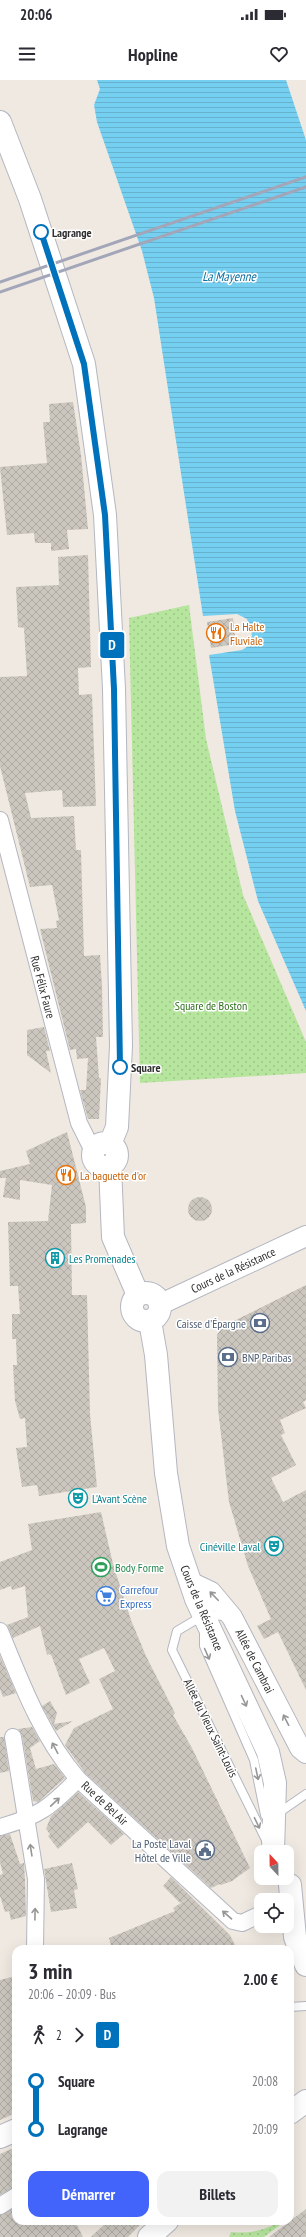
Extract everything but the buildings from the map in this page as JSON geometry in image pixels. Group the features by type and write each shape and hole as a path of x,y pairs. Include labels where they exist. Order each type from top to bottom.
{"main road":[{"path":"0,122 30,199 84,364 89,391 105,515 114,689 120,1046 117,1127 101,1147 95,1162 102,1166 110,1166 113,1237 138,1295 152,1294 156,1312"},
{"name":"Cours de la Résistance","path":"156,1312 156,1355 166,1473 178,1546 190,1582 204,1615 268,1752 275,1782 275,1815 273,1845"},
{"path":"282,1885 306,1915"},
{"path":"282,1885 295,1937 306,1965"},
{"path":"281,1933 282,1945"},
{"path":"294,2110 306,2101"},
{"path":"0,2137 12,2132"},
{"path":"149,2237 162,2225"}],"street":[{"name":"Rue Félix Faure","path":"0,820 79,1123 101,1147"},
{"name":"Cours de la Résistance","path":"156,1312 306,1236"},
{"name":"Allée de Cambrai","path":"190,1582 211,1592 232,1617 300,1748 306,1753"},
{"name":"Rue de Bel Air","path":"0,1631 27,1697 60,1758 78,1779 233,1921 242,1924 254,1918"},
{"path":"13,1737 36,1879 35,1945"},
{"path":"0,1827 27,1820 51,1806 78,1779"},
{"path":"0,2206 12,2198"}],"lane":[{"path":"232,1617 204,1615 204,1646 254,1760 271,1845"},
{"name":"Allée du Vieux Saint-Louis","path":"204,1615 177,1632 172,1650 269,1845"},
{"path":"275,1815 306,1794"},
{"path":"294,2007 306,2006"}],"green space":[{"name":"Square de Boston","path":"189,605 206,739 243,895 306,1042 306,1073 140,1083 129,618"},
{"path":"273,2225 280,2225 264,2237 229,2237 231,2232 244,2233"}],"water":[{"name":"La Mayenne","path":"97,80 286,80 306,140 306,1011 258,901 235,811 209,655 242,650 250,645 252,635 247,619 237,614 203,616 154,298 142,251 97,122 94,105 100,89"}],"railway":[{"path":"0,282 306,177"},
{"path":"0,292 306,187"}],"bus line":[{"name":"D","path":"41,232 84,364 89,391 105,515 114,689 120,965 120,1067"}],"place":[{"name":"Lagrange","path":"41,232"},
{"name":"La Halte Fluviale","path":"216,633"},
{"name":"Square","path":"120,1067"},
{"name":"La baguette d'or","path":"66,1175"},
{"name":"Les Promenades","path":"55,1258"},
{"name":"Caisse d'Épargne","path":"260,1323"},
{"name":"BNP Paribas","path":"228,1357"},
{"name":"L'Avant Scène","path":"78,1498"},
{"name":"Cinéville Laval","path":"274,1546"},
{"name":"Body Forme","path":"101,1567"},
{"name":"Carrefour Express","path":"106,1596"},
{"name":"La Poste Laval Hôtel de Ville","path":"205,1850"}]}
